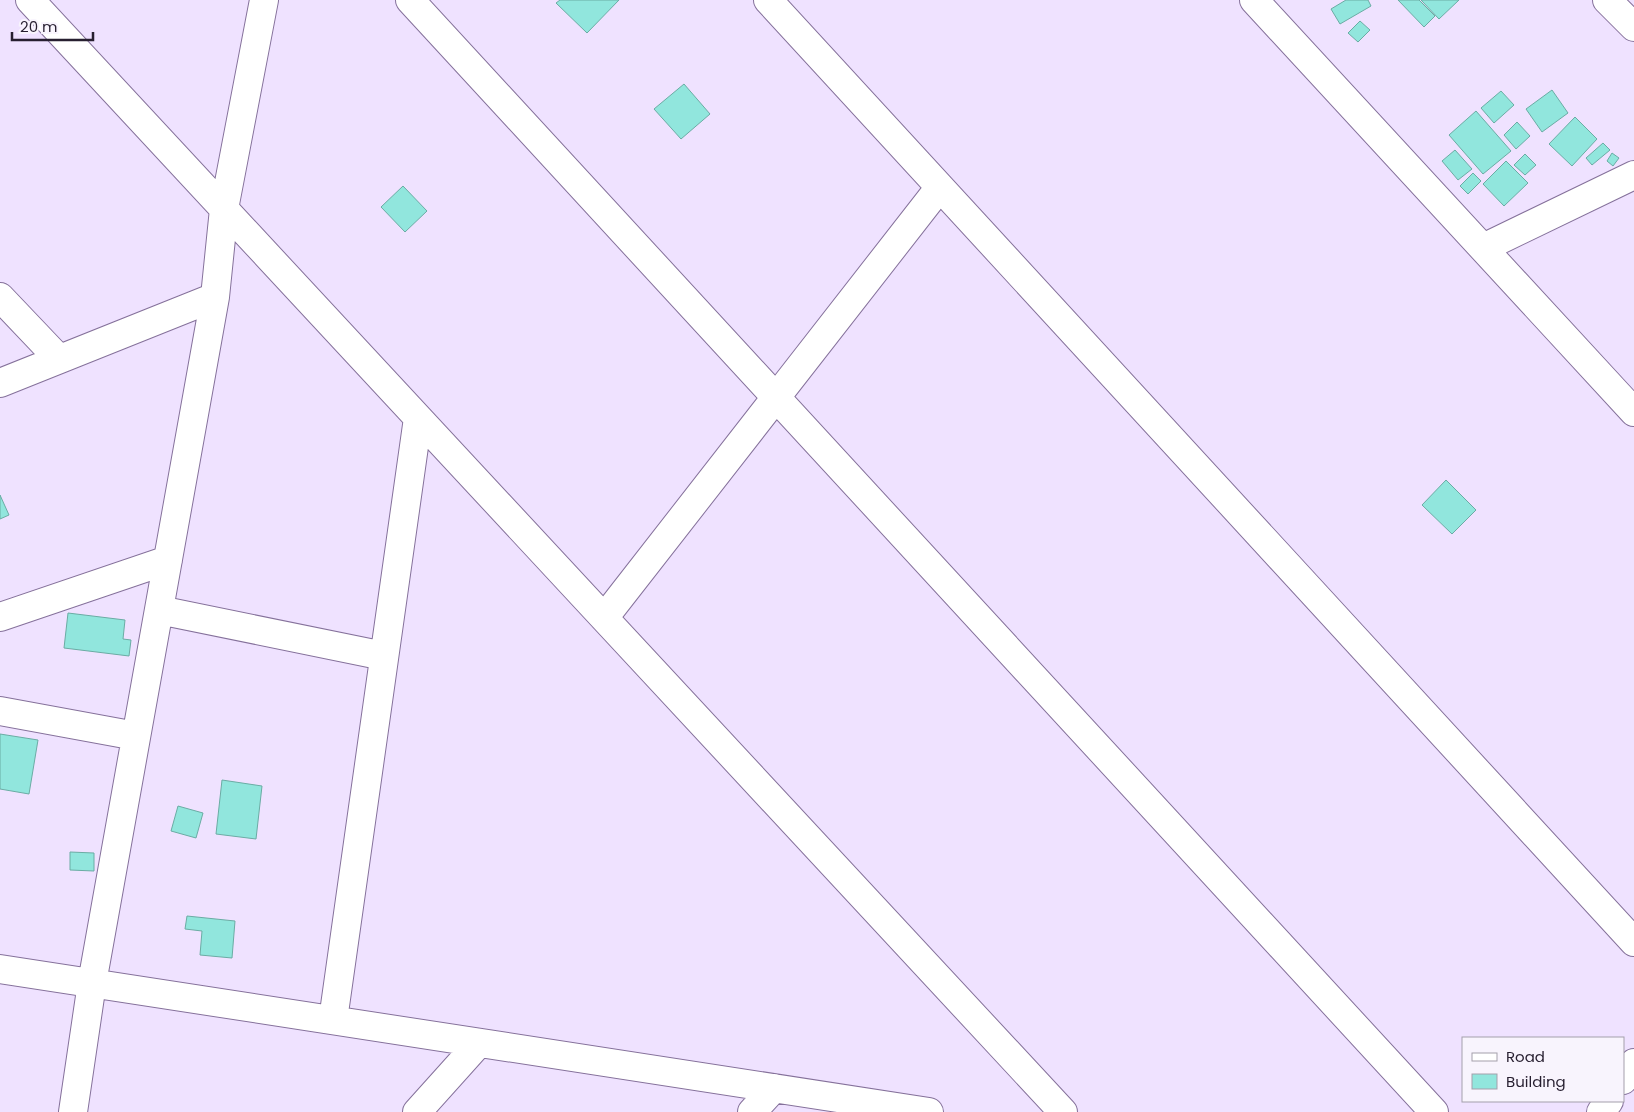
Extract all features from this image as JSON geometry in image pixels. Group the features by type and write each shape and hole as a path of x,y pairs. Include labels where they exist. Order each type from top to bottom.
{"street":[{"path":"30,0 1063,1112"},
{"path":"73,1112 92,983 215,297 224,209 264,0"},
{"path":"410,0 1434,1112"},
{"path":"768,0 1634,942"},
{"path":"1254,0 1634,412"},
{"path":"1607,0 1634,27"},
{"path":"1483,248 1634,175"},
{"path":"604,618 940,188"},
{"path":"0,297 59,360"},
{"path":"0,383 215,297"},
{"path":"333,1020 418,418"},
{"path":"0,617 168,560"},
{"path":"159,610 384,656"},
{"path":"0,711 136,736"},
{"path":"0,969 928,1112"},
{"path":"417,1112 479,1043"},
{"path":"1624,1078 1634,1063"},
{"path":"752,1112 774,1088"}],"building":[{"path":"560,0 619,0 587,33 556,3"},
{"path":"1346,0 1368,0 1371,6 1340,24 1331,9"},
{"path":"1398,0 1419,0 1435,16 1424,27"},
{"path":"1421,0 1459,0 1439,19"},
{"path":"1360,21 1370,30 1358,42 1348,33"},
{"path":"684,84 710,114 681,139 654,109"},
{"path":"1552,90 1568,113 1542,132 1526,109"},
{"path":"1501,91 1514,105 1494,123 1481,108"},
{"path":"1476,111 1511,151 1483,174 1449,135"},
{"path":"1575,117 1597,139 1572,166 1549,144"},
{"path":"1517,122 1530,136 1516,149 1504,135"},
{"path":"1603,143 1610,150 1592,165 1586,158"},
{"path":"1455,150 1472,169 1458,180 1442,161"},
{"path":"1612,153 1619,158 1613,166 1607,161"},
{"path":"1525,154 1536,165 1525,175 1514,165"},
{"path":"1506,161 1528,183 1504,206 1483,184"},
{"path":"1473,173 1481,181 1468,194 1460,186"},
{"path":"403,186 427,211 405,232 381,207"},
{"path":"1446,480 1476,510 1452,534 1422,505"},
{"path":"0,495 9,515 0,519"},
{"path":"68,613 125,620 123,639 131,640 129,656 64,648"},
{"path":"0,734 38,740 29,794 0,789"},
{"path":"222,780 262,786 256,839 216,834"},
{"path":"178,806 203,813 196,838 171,831"},
{"path":"70,852 94,853 94,871 70,870"},
{"path":"187,916 235,921 232,958 200,955 202,931 185,929"}]}
